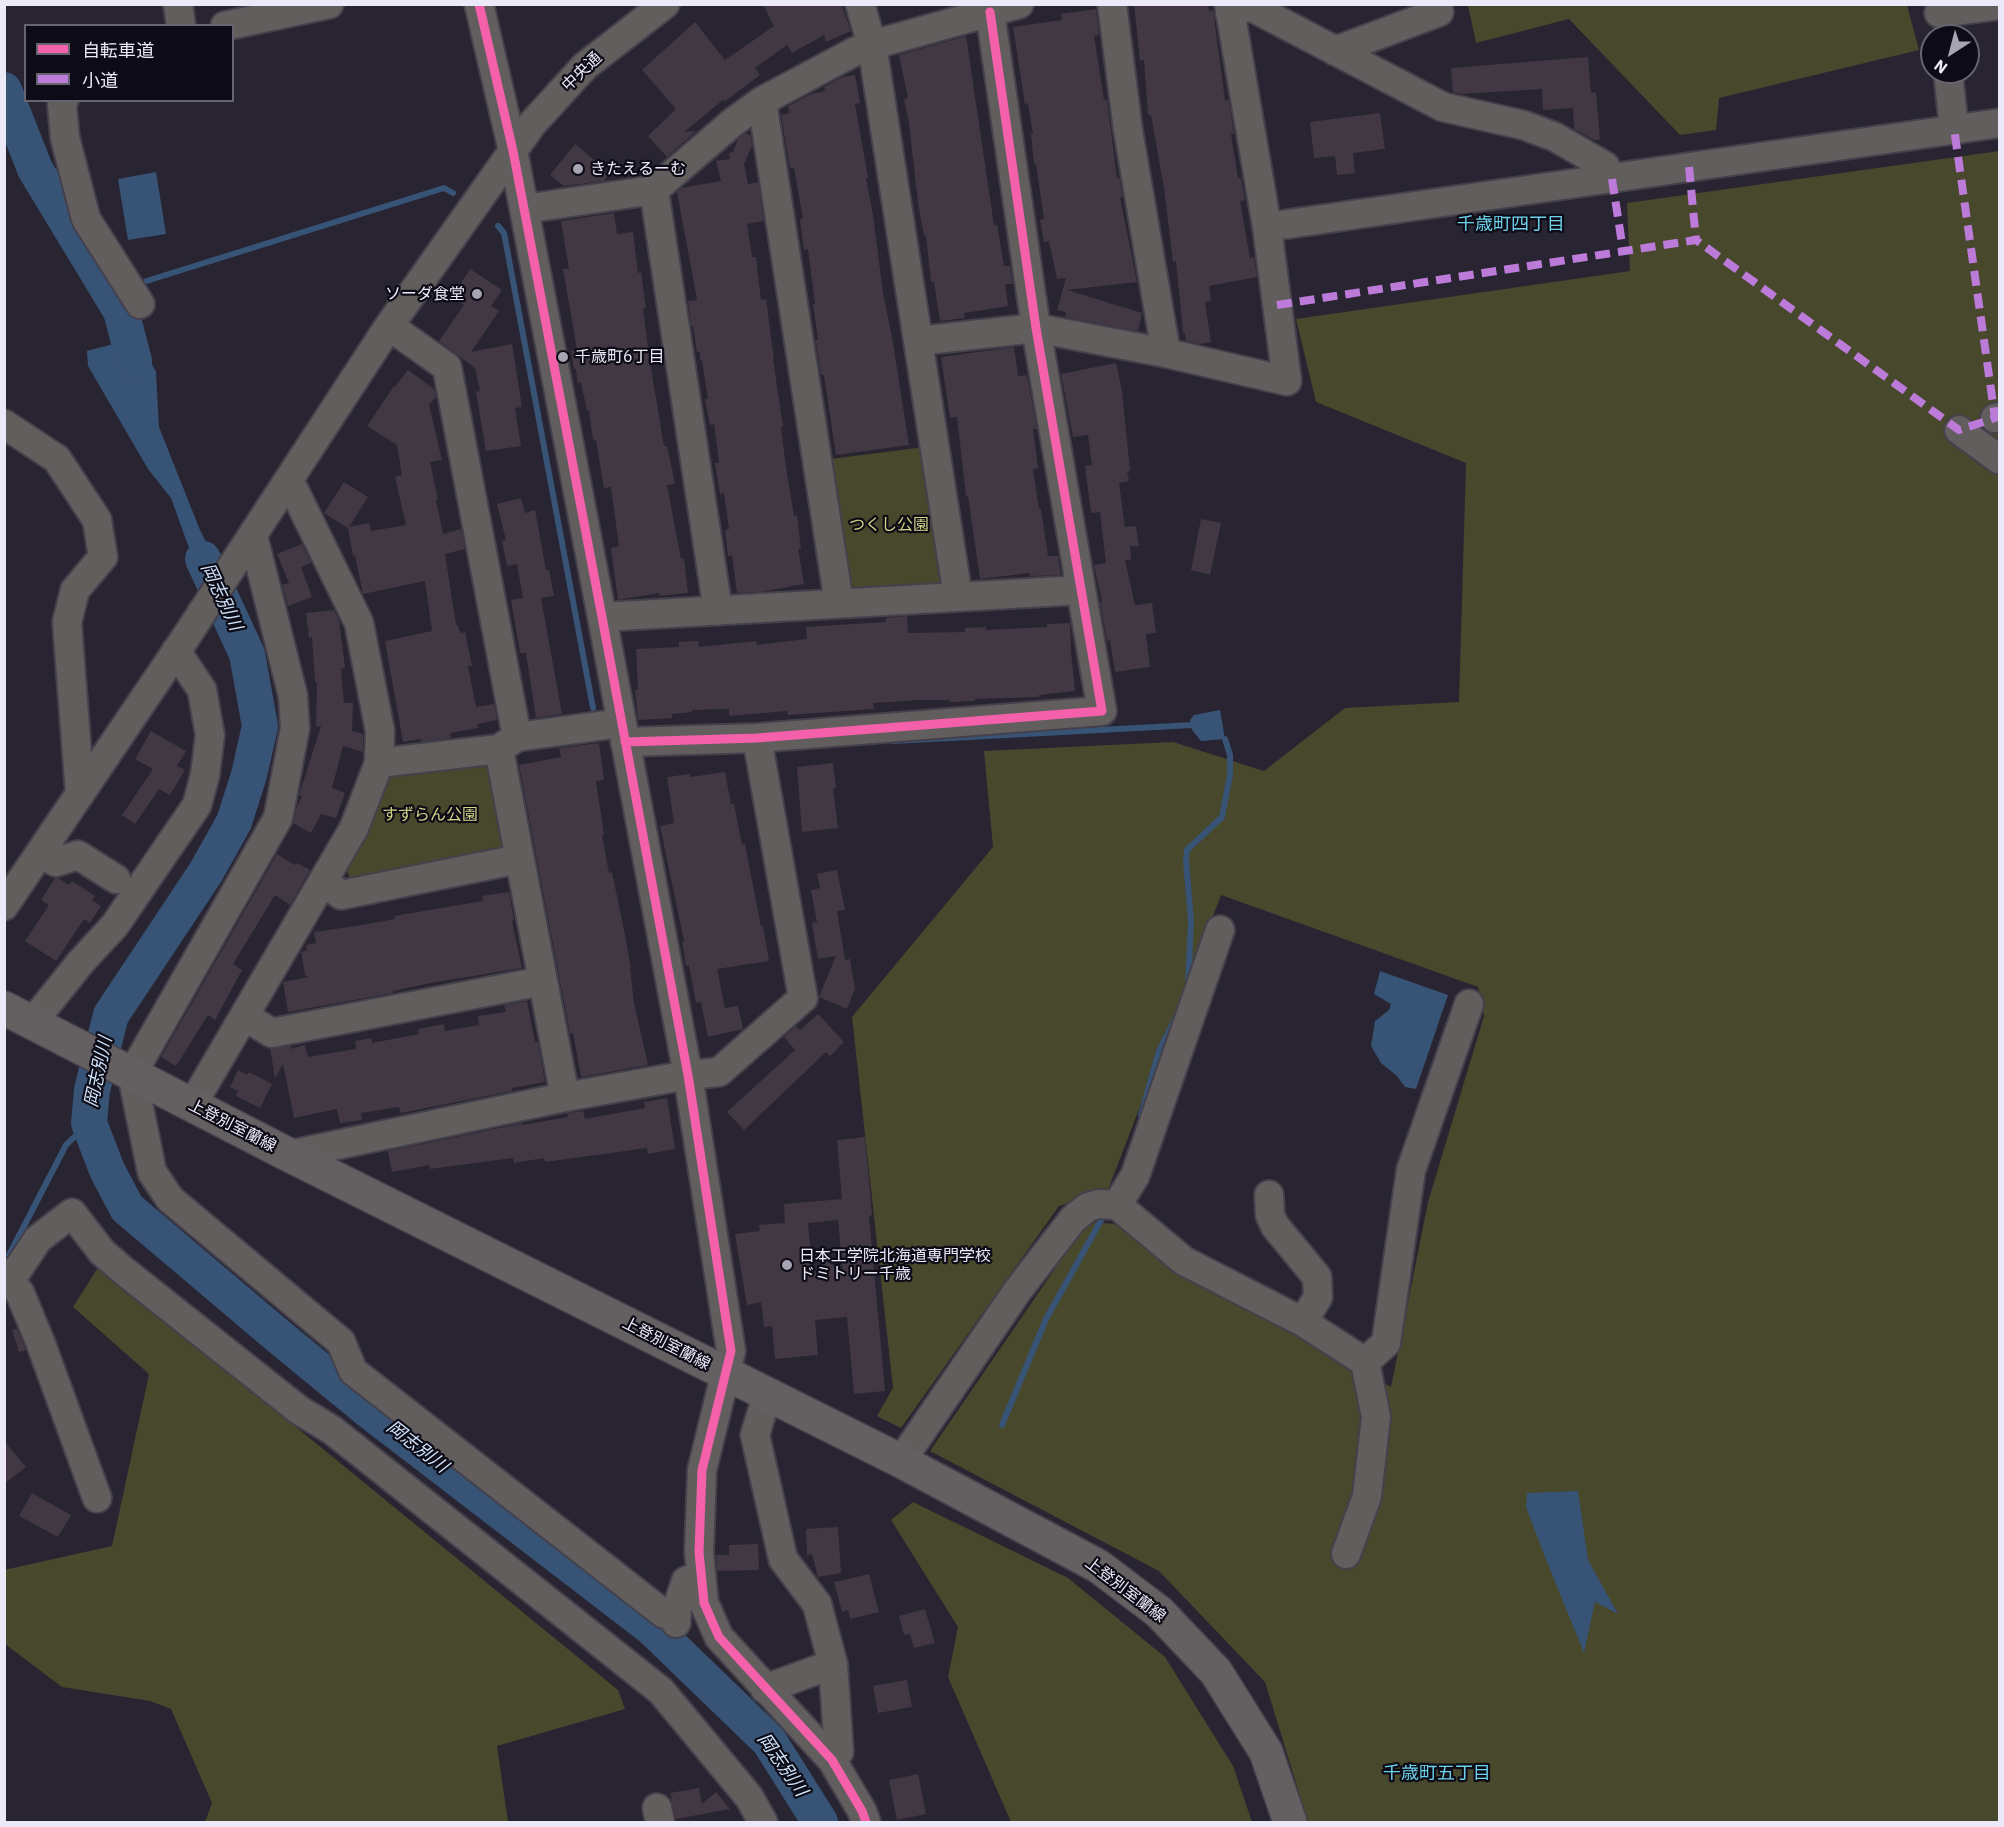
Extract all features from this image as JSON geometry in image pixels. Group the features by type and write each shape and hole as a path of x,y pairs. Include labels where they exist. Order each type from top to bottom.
{"main road":[{"name":"上登別室蘭線","path":"29,1021 289,1155 901,1461 1098,1566 1159,1612 1216,1672 1266,1752 1290,1822"}],"street":[{"path":"178,4 181,24"},
{"path":"234,24 329,4"},
{"path":"478,4 513,152 688,1075 731,1352 702,1470 699,1552 704,1603 719,1637 832,1760 857,1819"},
{"name":"中央通","path":"4,906 181,644 389,326 532,124 585,66 665,4"},
{"path":"860,4 872,45 958,597"},
{"path":"524,209 654,190 732,123 762,101 872,45 1019,4"},
{"path":"1112,4 1128,130 1166,354"},
{"path":"1335,51 1439,12 1437,4"},
{"path":"1940,18 2000,5"},
{"path":"918,341 1036,328 1287,381 1241,7"},
{"path":"1241,7 1335,51 1443,107 1523,125 1555,137 1605,166 1612,179"},
{"path":"379,763 508,743 623,733 757,738 1102,711 1036,328 990,12"},
{"path":"1949,84 1954,128"},
{"path":"762,101 839,603"},
{"path":"63,102 65,138 87,219 140,304"},
{"path":"1267,227 2000,123"},
{"path":"654,190 718,611"},
{"path":"389,326 447,367 508,743 519,859 565,1097"},
{"path":"4,424 57,459 98,520 102,557 75,590 67,622 80,794"},
{"path":"1959,430 2000,460"},
{"path":"192,1106 354,828 379,763 380,731 359,623 289,480"},
{"path":"246,546 293,696 295,728 278,818 127,1072 152,1172 170,1199 341,1342 352,1371 670,1619 677,1608 686,1581 700,1576"},
{"path":"602,617 1082,590"},
{"path":"29,1021 115,925 197,805 205,775 210,735 202,690 181,644"},
{"path":"289,1155 565,1097 688,1075 719,1072 803,998 757,738"},
{"path":"40,853 56,862 78,855 116,879"},
{"path":"323,881 341,895 519,859"},
{"path":"1117,1205 1135,1176 1220,930"},
{"path":"244,1016 272,1033 543,981"},
{"path":"1365,1362 1386,1343 1411,1170 1469,1004"},
{"path":"1269,1195 1270,1215 1275,1226 1317,1277 1318,1297 1303,1322"},
{"path":"901,1461 1012,1299 1073,1219 1088,1207 1100,1203 1117,1205 1184,1261 1303,1322 1365,1362 1376,1418 1367,1496 1346,1554"},
{"path":"98,1498 41,1344 20,1293 7,1277 38,1239 72,1213 102,1252 124,1271 299,1410 332,1430 661,1691 749,1797 763,1822"},
{"path":"767,1395 755,1435 783,1559 817,1604 832,1664 839,1752 832,1760"},
{"path":"765,1689 832,1664"}],"green space":[{"path":"1468,5 1907,5 1919,50 1719,98 1716,130 1680,135 1569,19 1476,43"},
{"path":"1999,151 1999,1822 1308,1822 1265,1682 1159,1571 930,1451 1089,1222 1116,1224 1171,1267 1391,1387 1428,1202 1484,1016 1478,987 1221,895 1108,1190 1059,1206 901,1428 877,1416 893,1388 852,1017 993,847 984,751 1173,742 1264,771 1345,708 1459,702 1466,463 1316,402 1296,319 1630,271 1627,203"},
{"name":"つくし公園","path":"925,447 946,575 935,590 859,592 849,585 830,459"},
{"name":"すずらん公園","path":"472,758 493,772 505,839 497,852 351,880 343,863 389,774"},
{"path":"99,1266 618,1690 625,1709 497,1746 508,1822 205,1822 212,1803 171,1709 150,1701 62,1687 5,1644 4,1570 112,1546 149,1374 73,1307"},
{"path":"913,1502 1068,1578 1165,1657 1233,1766 1252,1822 1011,1822 948,1677 958,1627 891,1520"}],"water":[{"path":"156,172 166,234 128,240 118,179"},
{"path":"125,312 156,372 159,427 200,530 220,570 202,597 201,572 193,559 171,498 148,469 88,366 87,351 117,343 117,316"},
{"path":"1220,710 1225,739 1201,741 1192,730 1190,720 1194,715"},
{"path":"1380,971 1448,995 1416,1089 1405,1087 1397,1076 1381,1063 1371,1046 1375,1021 1389,1010 1391,1004 1374,994"},
{"path":"1578,1491 1588,1560 1618,1614 1595,1602 1584,1653 1526,1507 1527,1493"}],"building":[{"path":"763,4 841,4 851,31 826,42 824,35 792,53 787,45 755,68 760,75 724,102 723,100 684,132 696,131 667,157 648,136 676,109 642,70 695,22 725,60 774,26"},
{"path":"1134,4 1208,4 1209,11 1213,10 1225,100 1229,100 1234,134 1231,134 1238,178 1241,178 1245,200 1240,201 1250,258 1254,257 1257,277 1209,286 1211,301 1205,302 1211,342 1199,344 1186,341 1185,333 1183,333 1176,261 1173,262 1164,188 1151,115 1148,115 1144,60 1140,61"},
{"path":"1096,9 1099,35 1094,36 1104,100 1107,99 1117,178 1119,177 1123,197 1120,197 1137,282 1067,290 1142,313 1138,331 1065,317 1066,312 1057,310 1066,278 1057,279 1049,241 1044,242 1040,220 1044,219 1036,164 1034,164 1031,134 1033,134 1028,103 1025,104 1013,27 1062,20 1061,14"},
{"path":"966,36 994,225 997,225 1004,266 1010,266 1013,284 1005,284 1008,306 964,313 965,318 940,321 934,282 931,282 926,235 924,236 918,203 904,99 908,98 899,55"},
{"path":"1588,57 1591,93 1596,92 1600,140 1594,140 1574,129 1573,108 1543,110 1542,89 1461,94 1453,92 1451,68"},
{"path":"855,75 860,103 855,104 868,178 866,178 883,293 909,445 836,455 824,375 821,375 815,340 818,340 808,249 804,250 800,219 803,219 794,168 790,168 781,115 789,113 788,106 811,94 825,91 824,87 842,77"},
{"path":"1380,113 1385,149 1353,153 1355,173 1337,175 1335,156 1314,158 1310,122"},
{"path":"746,133 751,136 752,146 744,164 748,184 758,182 764,221 747,224 752,257 756,257 761,300 766,299 786,467 794,516 797,515 801,549 798,549 804,584 761,592 737,593 732,555 728,556 725,530 729,529 724,493 720,494 715,463 719,463 714,424 710,425 702,360 700,360 700,352 697,352 693,326 691,326 688,301 697,300 677,192 681,188 721,181 716,161 730,159 729,153 733,152 738,139"},
{"name":"きたえるーむ","path":"575,144 599,164 607,177 604,181 564,186 550,175"},
{"path":"614,213 617,234 633,232 638,273 641,272 650,362 664,446 667,446 675,484 667,485 681,559 684,559 688,593 659,596 659,593 618,600 611,548 619,546 611,487 604,488 589,410 587,411 581,382 578,383 576,369 574,369 571,351 577,350 563,269 569,269 561,221"},
{"path":"470,269 502,290 491,306 499,311 471,352 512,344 522,407 515,408 521,446 486,451 476,392 480,391 475,368 439,341 464,305 452,297"},
{"path":"1014,347 1018,376 1027,375 1037,429 1033,429 1038,468 1033,469 1048,556 1058,556 1061,575 1030,576 1030,573 980,579 968,496 966,496 957,417 950,418 941,357"},
{"path":"1116,363 1122,391 1130,471 1127,471 1129,481 1119,483 1125,527 1136,526 1139,546 1130,546 1131,560 1125,560 1135,605 1152,603 1156,633 1146,634 1150,667 1115,672 1110,640 1107,641 1094,565 1106,563 1100,512 1091,513 1085,466 1092,465 1088,435 1073,437 1061,374"},
{"path":"408,370 434,389 436,397 429,405 442,460 430,462 438,500 436,500 443,534 461,529 465,549 445,554 456,625 460,633 465,632 472,666 468,666 476,707 494,704 497,720 477,724 478,728 450,733 451,738 421,742 420,739 403,742 385,641 432,631 425,581 363,594 348,528 324,513 344,482 368,497 349,527 369,523 371,531 406,525 395,477 402,475 397,445 367,426 394,386"},
{"path":"521,498 525,513 535,510 546,570 549,570 554,596 541,598 562,714 536,718 526,653 520,653 511,600 523,598 517,564 507,566 502,541 506,540 497,504"},
{"path":"1201,519 1221,523 1210,575 1191,570"},
{"path":"302,544 311,563 301,567 312,597 288,606 282,585 289,583 277,554"},
{"path":"334,610 339,620 345,668 341,669 344,703 353,703 352,731 363,734 363,752 343,746 332,788 345,793 336,818 321,814 311,833 293,823 302,796 299,795 321,726 316,726 317,682 315,682 312,637 309,638 306,613"},
{"path":"907,616 908,633 965,632 965,628 986,627 986,630 1047,627 1047,624 1070,623 1075,691 1039,695 1039,697 975,699 975,701 920,700 873,703 874,709 788,715 787,711 729,716 729,709 692,710 692,712 672,714 672,718 638,720 635,690 638,690 636,649 679,647 679,642 698,641 699,647 756,641 757,645 807,639 806,627 886,622 886,618"},
{"path":"151,731 186,751 177,766 185,770 170,795 159,789 135,824 122,815 153,769 135,759"},
{"path":"599,743 604,780 596,781 604,835 602,835 625,935 634,1003 648,1065 581,1077 573,1033 570,1034 519,765 561,757 559,748"},
{"path":"833,763 836,788 833,789 838,828 802,832 797,767"},
{"path":"725,772 742,845 745,844 769,961 717,969 725,1008 738,1006 743,1029 708,1037 701,1002 696,1003 689,965 686,966 682,942 684,941 660,826 674,823 667,777 690,774 691,777"},
{"path":"277,854 295,865 297,863 310,870 290,905 275,895 233,964 242,970 215,1020 208,1015 176,1066 161,1057"},
{"path":"837,870 845,910 837,911 845,960 850,959 855,989 847,1009 819,997 836,956 818,959 812,923 817,922 811,890 820,888 817,874"},
{"path":"55,878 69,885 72,881 95,896 92,900 101,906 90,923 84,919 56,961 25,941 49,905 41,900"},
{"path":"509,892 514,920 512,921 522,968 431,983 393,991 393,993 288,1012 283,982 309,977 305,975 301,952 307,950 306,945 316,943 314,932 395,919 394,916 483,901 482,896"},
{"path":"527,1001 535,1042 538,1042 545,1082 512,1088 512,1091 401,1113 399,1107 361,1113 362,1120 340,1123 337,1109 294,1118 283,1064 275,1078 270,1048 292,1046 290,1049 305,1045 308,1057 356,1049 355,1041 371,1038 372,1043 419,1034 418,1029 444,1024 445,1031 479,1025 478,1016 506,1012 504,1005"},
{"path":"818,1014 844,1042 830,1056 826,1052 744,1130 727,1112 795,1050 784,1037 796,1026 800,1030"},
{"path":"238,1070 247,1075 249,1072 272,1084 260,1108 236,1096 238,1091 230,1087"},
{"path":"667,1098 675,1149 648,1154 647,1148 545,1162 544,1158 514,1163 513,1158 430,1169 429,1165 392,1172 388,1151 522,1123 522,1125 568,1117 567,1113 583,1111 585,1119 645,1108 644,1102"},
{"name":"日本工学院北海道専門学校 ドミトリー千歳","path":"865,1137 872,1214 869,1217 885,1391 854,1394 847,1317 815,1320 818,1355 775,1359 772,1326 764,1327 761,1302 747,1305 735,1234 760,1231 759,1225 785,1223 784,1204 842,1199 837,1140","holes":["838,1220 843,1274 826,1260 813,1276 808,1223"]},
{"path":"17,1329 26,1350 19,1352 12,1330"},
{"path":"4,1441 26,1467 4,1484"},
{"path":"32,1493 71,1515 58,1537 19,1516"},
{"path":"838,1527 841,1573 818,1577 812,1554 807,1555 806,1529"},
{"path":"758,1544 759,1570 717,1571 716,1555 729,1555 729,1545"},
{"path":"869,1574 879,1612 850,1619 848,1610 842,1612 834,1582"},
{"path":"925,1609 935,1643 914,1648 910,1634 904,1635 899,1616"},
{"path":"907,1680 912,1707 878,1713 873,1686"},
{"path":"918,1774 926,1814 897,1820 889,1780"},
{"path":"699,1788 702,1804 716,1792 730,1809 676,1819 670,1793"}],"waterway":[{"name":"岡志別川","path":"4,90 35,169 121,311 134,361"},
{"path":"137,284 444,188 453,193"},
{"path":"498,226 504,233 593,708"},
{"name":"岡志別川","path":"203,559 247,654 260,726 249,775 234,822 206,872 111,1015 92,1090 89,1123 107,1170 127,1208 277,1335 372,1413 652,1628 769,1741 820,1822"},
{"path":"894,741 1193,725"},
{"path":"1188,986 1191,921 1187,850 1222,817 1230,775 1230,755 1225,739"},
{"path":"1141,1115 1159,1051 1177,1015"},
{"path":"9,1255 66,1145 89,1123"},
{"path":"1002,1425 1046,1319 1104,1215"}],"marked path":[{"path":"1277,305 1696,240 1959,430 1995,418 1954,128"},
{"path":"1689,167 1696,240"},
{"path":"1612,179 1623,250"}],"cycle path":[{"path":"479,4 513,151 688,1075 731,1351 702,1470 699,1552 704,1603 719,1637 832,1760 866,1822"},
{"path":"625,742 757,738 1102,711 1036,328 990,12"}],"place":[{"name":"きたえるーむ","path":"578,169"},
{"name":"ソーダ食堂","path":"477,294"},
{"name":"千歳町6丁目","path":"563,357"},
{"name":"日本工学院北海道専門学校 ドミトリー千歳","path":"787,1265"}],"district":[{"name":"千歳町四丁目","path":"1511,225"},
{"name":"千歳町五丁目","path":"1437,1774"}]}
